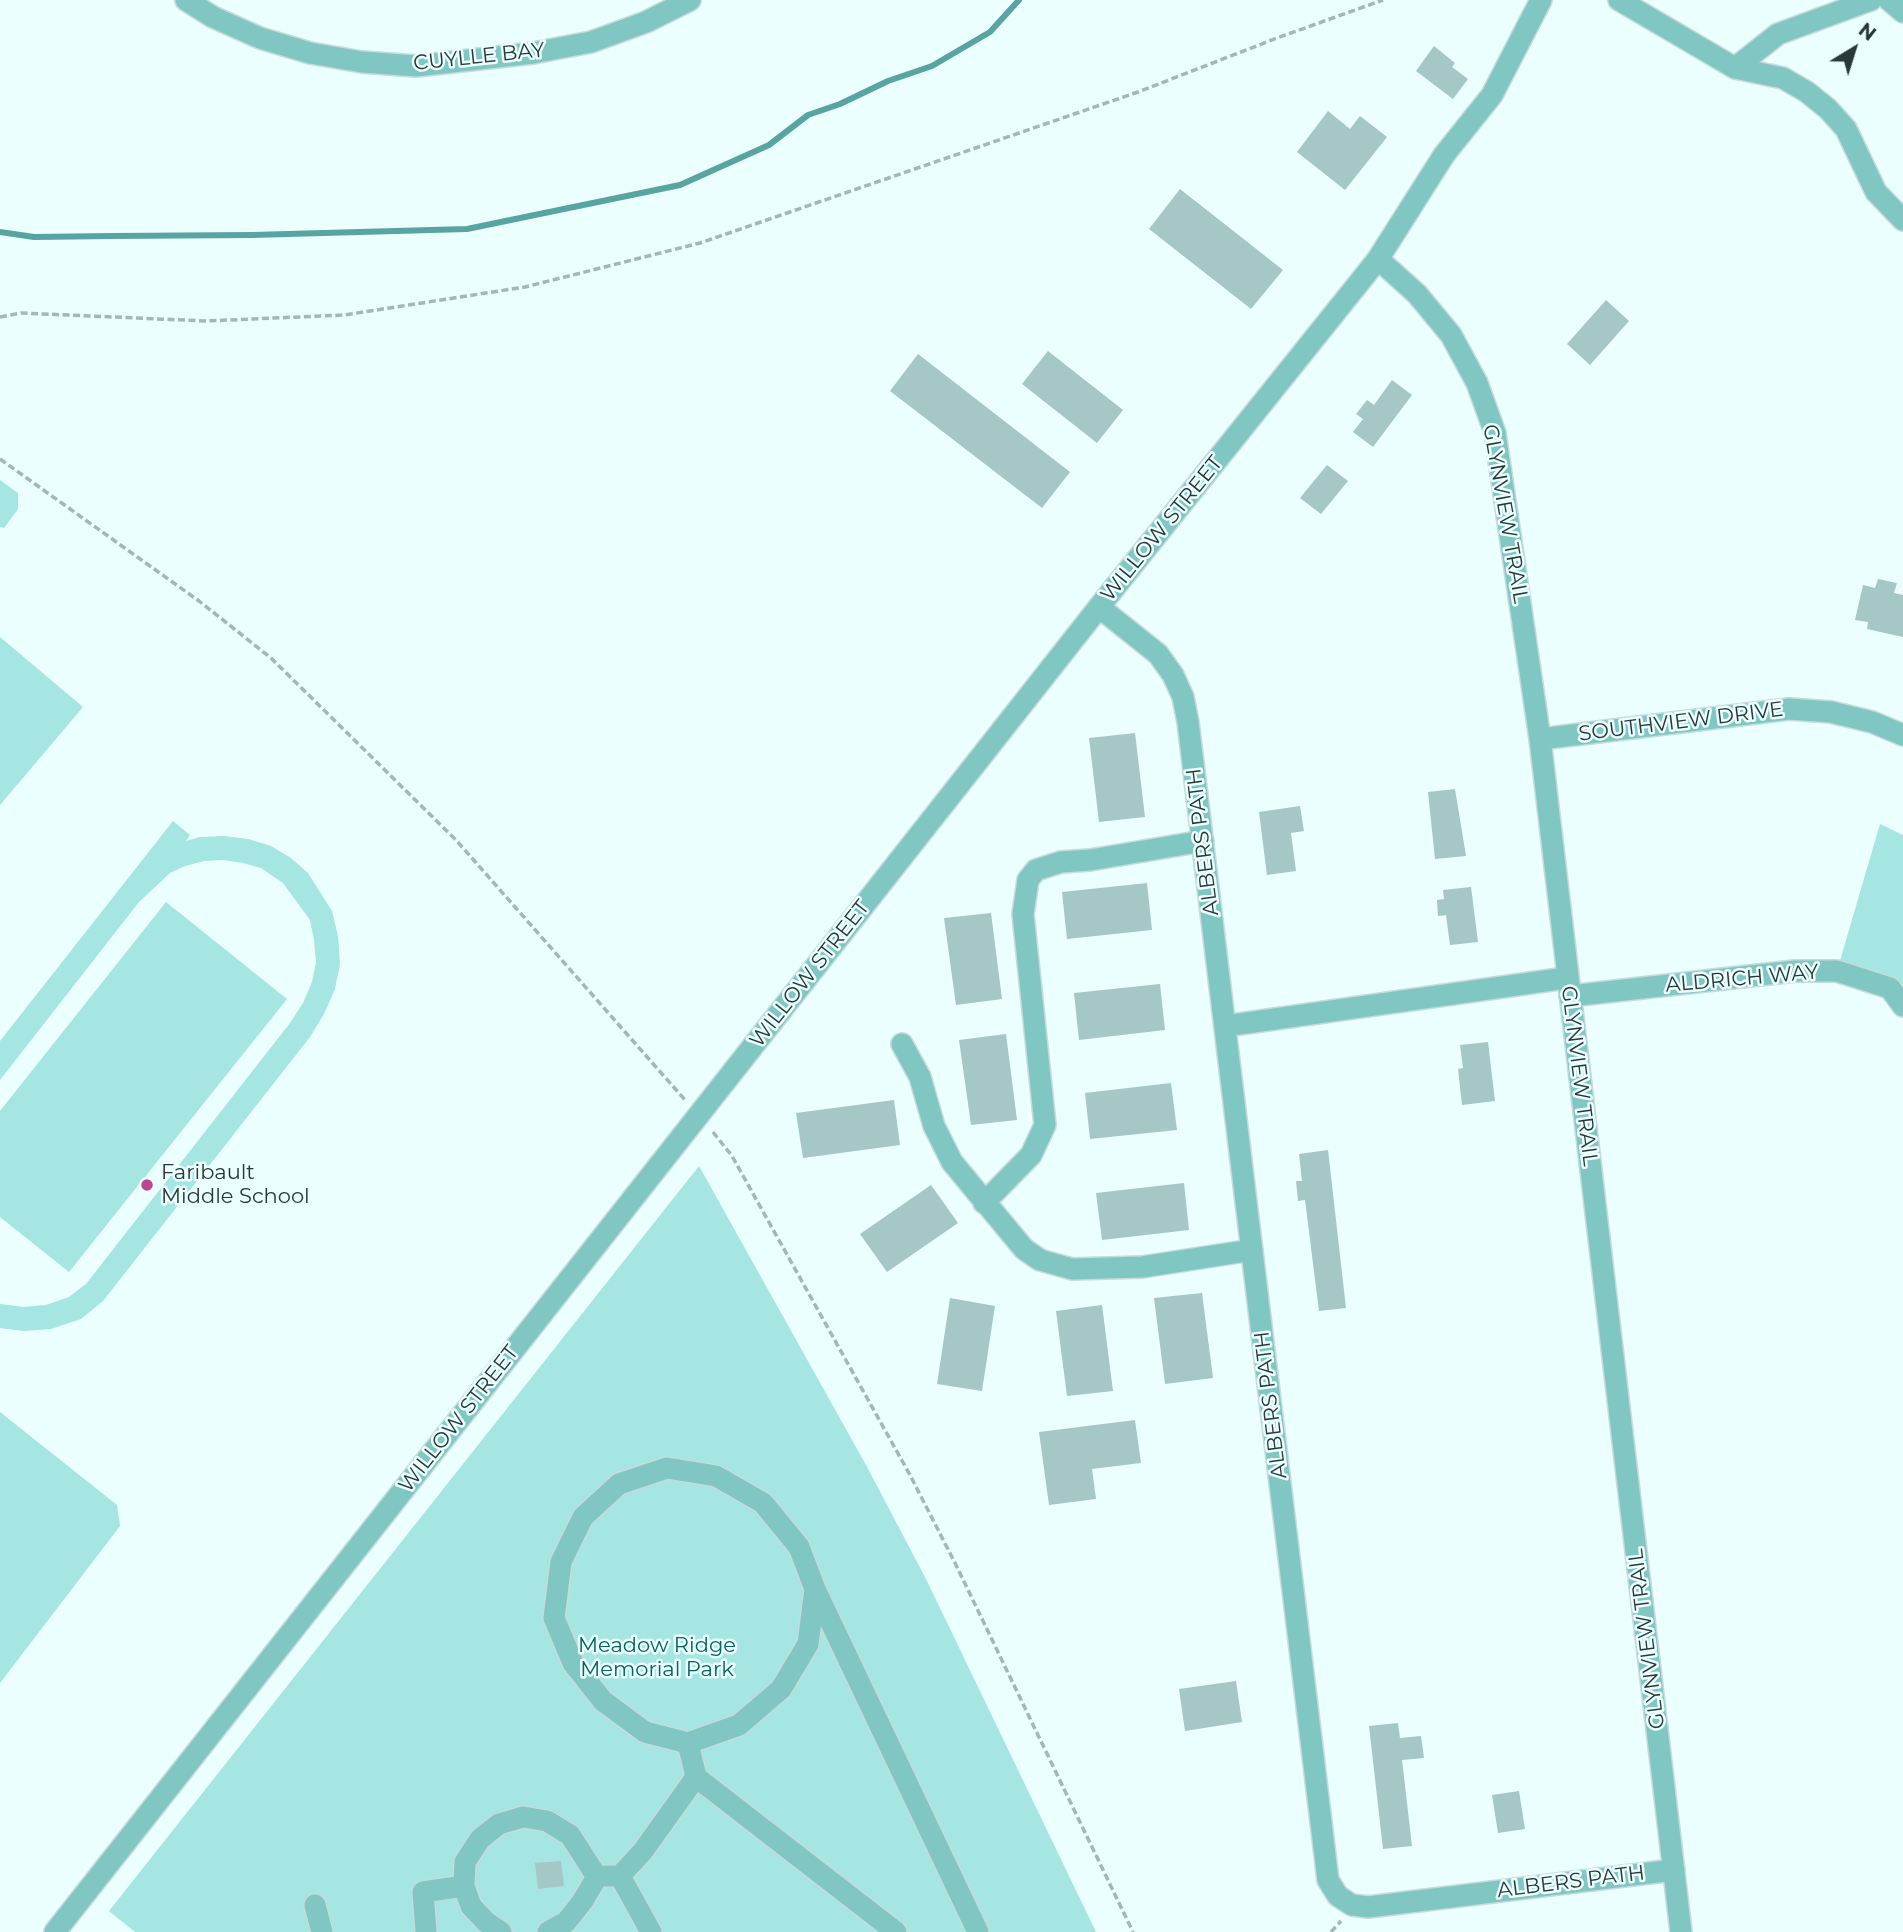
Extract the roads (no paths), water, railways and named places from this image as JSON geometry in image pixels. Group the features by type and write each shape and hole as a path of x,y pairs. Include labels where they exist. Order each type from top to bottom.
{"street":[{"name":"CUYLLE BAY","path":"186,0 213,17 261,38 310,53 362,62 416,66 533,53 591,42 646,22 690,0"},
{"name":"WILLOW STREET","path":"55,1932 1099,607 1378,259 1444,155 1492,95 1541,0"},
{"path":"1619,0 1735,68 1783,78 1828,108 1846,129 1875,192 1903,220"},
{"path":"1735,68 1778,34 1871,0"},
{"path":"1889,0 1903,12"},
{"name":"GLYNVIEW TRAIL","path":"1378,259 1417,294 1451,335 1477,383 1495,433 1540,739 1681,1932"},
{"name":"ALBERS PATH","path":"1099,607 1158,654 1173,675 1183,697 1188,722 1328,1880 1338,1895 1353,1905 1368,1907 1674,1870"},
{"name":"SOUTHVIEW DRIVE","path":"1540,739 1789,709 1831,712 1872,722 1903,735"},
{"path":"984,1203 1031,1156 1045,1125 1024,925 1028,880 1036,870 1061,862 1090,860 1203,841"},
{"name":"ALDRICH WAY","path":"1225,1026 1568,987 1795,971 1837,971 1890,989 1903,1006"},
{"path":"902,1044 920,1077 934,1126 952,1162 1024,1249 1040,1260 1072,1269 1142,1267 1252,1250"},
{"path":"815,1589 808,1644 781,1689 739,1725 688,1743 645,1732 603,1701 573,1663 554,1618 561,1562 583,1517 619,1483 667,1468 716,1476 763,1503 799,1547 815,1589 978,1932"},
{"path":"688,1743 696,1777 895,1932"},
{"path":"597,1877 620,1875 643,1851 696,1777"},
{"path":"501,1932 485,1922 471,1906 464,1886 466,1862 480,1839 499,1824 523,1817 547,1821 570,1835 597,1877"},
{"path":"620,1875 651,1932"},
{"path":"548,1932 566,1922 597,1877"},
{"path":"426,1932 424,1892 464,1886"},
{"path":"314,1905 322,1932"}],"waterway":[{"path":"0,232 34,237 467,229 680,185 769,145 808,115 840,104 888,81 932,66 990,32 1019,0"}],"place":[{"name":"Faribault Middle School","path":"147,1185"}],"park label":[{"name":"Meadow Ridge Memorial Park","path":"657,1658"}]}
